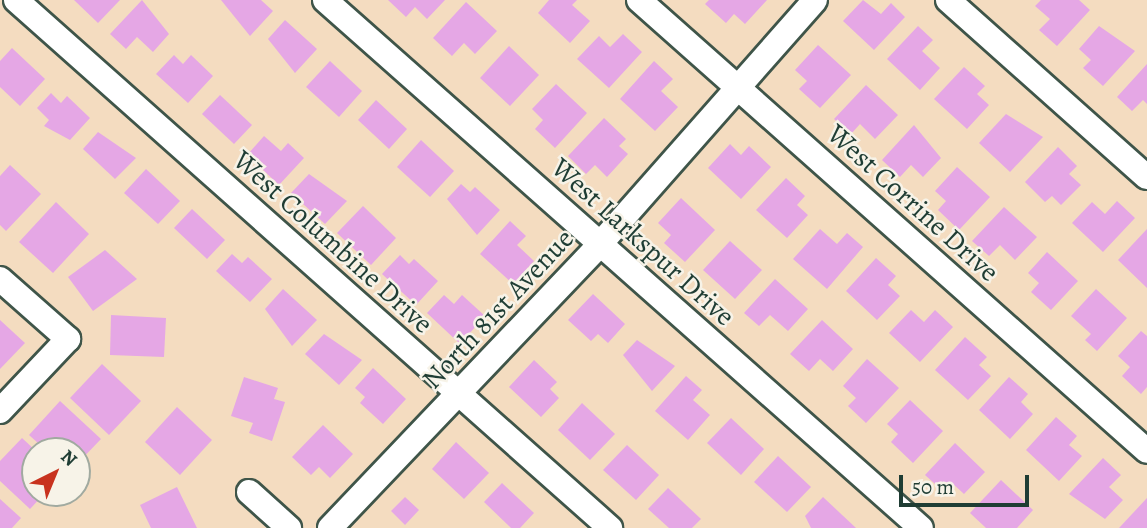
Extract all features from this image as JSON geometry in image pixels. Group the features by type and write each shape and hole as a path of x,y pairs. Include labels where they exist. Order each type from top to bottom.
{"street":[{"name":"West Columbine Drive","path":"16,0 610,528"},
{"name":"West Larkspur Drive","path":"325,0 921,528"},
{"name":"West Corrine Drive","path":"639,0 1147,450"},
{"name":"North 81st Avenue","path":"330,528 600,244 815,0"},
{"path":"948,0 1147,177"},
{"path":"0,279 68,339 0,411"},
{"path":"249,492 289,528"}],"building":[{"path":"74,0 120,0 98,23"},
{"path":"142,0 169,34 153,52 137,37 126,49 110,34"},
{"path":"221,0 261,0 273,11 250,36"},
{"path":"388,0 445,0 427,19 415,7 406,17"},
{"path":"549,0 577,0 572,5 590,21 570,43 538,13"},
{"path":"709,0 767,0 745,24 734,14 726,23 705,4"},
{"path":"863,0 881,14 891,3 905,17 874,50 843,21"},
{"path":"1041,0 1079,0 1090,10 1057,46 1039,30 1050,19 1035,6"},
{"path":"466,2 497,31 475,54 464,43 452,56 433,38"},
{"path":"285,20 317,49 295,73 268,39"},
{"path":"918,26 933,40 922,51 940,68 920,90 887,59"},
{"path":"1099,26 1135,51 1103,86 1083,68 1091,60 1079,49"},
{"path":"623,34 642,52 609,88 577,59 599,36 610,47"},
{"path":"818,45 851,75 820,108 799,89 807,81 795,70"},
{"path":"509,46 539,75 510,106 480,78"},
{"path":"12,48 45,79 20,106 0,87 0,61"},
{"path":"174,55 183,64 191,55 213,76 188,103 156,74"},
{"path":"330,61 362,91 339,117 306,87"},
{"path":"654,61 673,79 661,91 678,107 655,131 620,99"},
{"path":"1147,64 1147,104 1143,100 1132,111 1117,97"},
{"path":"964,67 985,86 977,94 989,105 967,129 934,99"},
{"path":"556,84 587,113 555,148 535,129 543,120 532,109"},
{"path":"866,85 898,115 875,139 860,124 851,134 834,119"},
{"path":"51,93 61,103 67,96 90,118 70,140 44,126 49,120 37,108"},
{"path":"220,95 252,125 234,144 202,114"},
{"path":"376,100 407,129 389,149 358,120"},
{"path":"1006,114 1043,137 1010,172 979,143"},
{"path":"604,118 626,139 619,146 628,154 607,177 595,165 586,174 568,156"},
{"path":"914,125 941,158 923,177 911,165 900,177 882,160"},
{"path":"98,132 136,158 115,179 83,149"},
{"path":"264,136 281,151 288,143 304,158 279,185 247,155"},
{"path":"421,140 454,171 430,197 397,167"},
{"path":"730,144 741,155 749,146 771,167 741,199 708,168"},
{"path":"1058,147 1077,166 1069,174 1081,185 1061,205 1052,196 1045,202 1025,182"},
{"path":"10,165 41,194 6,231 0,225 0,176"},
{"path":"957,167 990,197 959,230 938,210 946,201 935,191"},
{"path":"146,169 180,201 158,224 124,193"},
{"path":"309,174 347,201 325,224 291,193"},
{"path":"786,178 805,196 797,205 808,215 787,238 756,210"},
{"path":"461,184 470,192 475,187 500,210 477,235 447,199"},
{"path":"681,198 715,230 685,262 664,243 671,235 658,223"},
{"path":"1117,201 1135,218 1103,252 1072,223 1092,202 1105,214"},
{"path":"56,202 89,234 53,273 19,242"},
{"path":"363,206 396,238 371,265 337,233"},
{"path":"1004,207 1037,237 1015,260 1000,245 989,256 972,241"},
{"path":"192,209 225,240 207,259 174,228"},
{"path":"510,221 526,236 517,245 534,261 513,284 480,254"},
{"path":"820,229 837,244 847,233 863,247 827,289 793,259"},
{"path":"1147,229 1147,288 1118,260"},
{"path":"730,241 762,270 735,299 703,270"},
{"path":"105,250 137,279 93,311 68,277"},
{"path":"1047,252 1078,281 1051,310 1031,292 1039,283 1028,273"},
{"path":"232,254 242,263 248,257 272,279 250,302 216,271"},
{"path":"400,255 409,264 414,259 438,281 416,305 382,274"},
{"path":"876,258 896,276 888,285 900,296 877,320 846,291"},
{"path":"775,279 808,309 788,331 770,315 759,326 744,313"},
{"path":"283,289 317,320 292,346 265,309"},
{"path":"1096,289 1127,318 1097,351 1085,340 1091,334 1071,316"},
{"path":"593,294 625,324 608,343 598,334 591,341 568,320"},
{"path":"444,295 454,304 462,295 485,316 460,344 427,313"},
{"path":"911,310 924,322 935,310 953,327 920,362 889,333"},
{"path":"111,315 166,318 164,357 110,355"},
{"path":"0,320 25,343 0,369"},
{"path":"822,320 853,349 833,371 820,359 809,371 790,354"},
{"path":"1141,331 1147,336 1147,387 1141,394 1122,376 1130,367 1118,356"},
{"path":"324,334 362,360 339,385 305,354"},
{"path":"965,337 987,357 979,365 991,376 968,400 935,370"},
{"path":"637,340 675,366 652,391 623,355"},
{"path":"867,359 899,388 866,423 848,406 856,398 843,386"},
{"path":"534,360 557,382 550,389 559,398 541,417 509,387"},
{"path":"102,364 141,401 109,435 70,398"},
{"path":"373,368 406,399 383,424 360,403 365,397 355,388"},
{"path":"686,376 702,390 693,400 710,415 688,440 655,411"},
{"path":"244,377 278,388 274,399 285,402 272,441 249,433 253,423 231,416"},
{"path":"1009,377 1028,394 1021,402 1033,414 1010,439 979,410"},
{"path":"910,400 943,431 913,463 891,442 898,434 887,424"},
{"path":"60,401 101,439 91,449 91,437 29,435"},
{"path":"582,403 615,434 590,460 558,430"},
{"path":"177,407 212,440 180,475 145,442"},
{"path":"1056,417 1077,436 1069,445 1082,456 1059,481 1026,450"},
{"path":"731,418 764,449 741,475 707,443"},
{"path":"323,425 353,454 330,478 319,467 311,475 292,457"},
{"path":"21,439 21,501 0,481 0,461"},
{"path":"456,442 489,473 464,499 432,469"},
{"path":"955,443 985,472 964,494 952,483 944,492 925,475"},
{"path":"627,445 659,475 636,500 603,470"},
{"path":"778,456 811,487 787,512 754,482"},
{"path":"1103,458 1121,475 1109,487 1123,500 1105,519 1069,494"},
{"path":"1001,480 1033,510 1017,528 986,528 970,513"},
{"path":"502,483 534,513 520,528 511,528 484,502"},
{"path":"177,487 197,528 151,528 140,505"},
{"path":"668,488 701,519 692,528 669,528 648,509"},
{"path":"405,497 419,510 405,525 391,511"},
{"path":"823,497 856,528 811,528 805,516"},
{"path":"1147,498 1147,528 1119,528"},
{"path":"0,499 21,518 12,528 0,528"}]}
